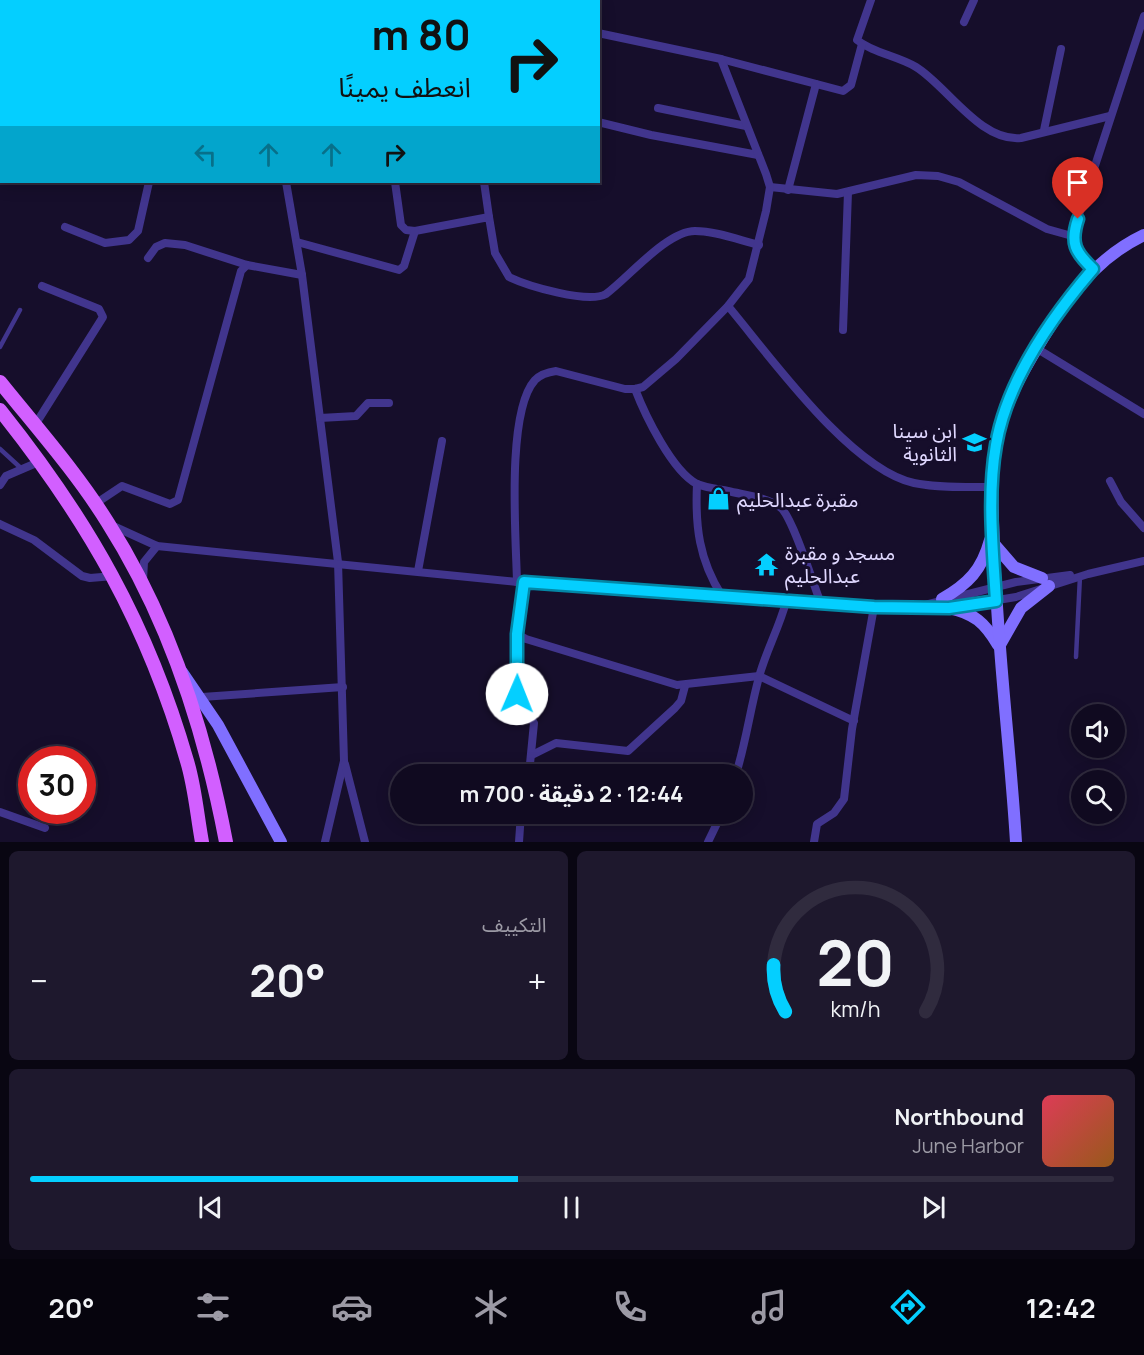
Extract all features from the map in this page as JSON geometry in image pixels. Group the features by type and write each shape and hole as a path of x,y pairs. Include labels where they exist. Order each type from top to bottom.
{"main road":[{"path":"0,382 95,504 143,587 178,666 213,772 226,842"},
{"path":"0,410 41,461 80,517 114,576 161,681 188,763 202,842"}],"street":[{"path":"871,0 856,37 862,44 927,73 972,118 998,133 1015,138 1110,116"},
{"path":"964,22 974,0"},
{"path":"1093,269 1076,249 1072,236 1144,16"},
{"path":"600,33 721,59 847,90 851,85 862,44"},
{"path":"1044,130 1061,50"},
{"path":"531,764 533,718 517,694 520,582 514,477 517,436 528,394 535,380 546,372 556,371 625,389 643,387 676,359 728,306 748,279 759,245 770,187 721,59"},
{"path":"788,190 816,84"},
{"path":"658,108 746,126"},
{"path":"600,122 651,135 758,155"},
{"path":"770,187 825,194 848,192 916,175 938,176 968,186 1047,229 1072,236"},
{"path":"65,227 105,243 129,240 138,231 149,183"},
{"path":"286,183 302,275 338,562 344,761 365,842"},
{"path":"395,183 401,225 406,230 415,231 489,217"},
{"path":"484,183 495,253 509,277 589,298 606,294 667,243 688,232 707,232 759,245"},
{"path":"843,330 848,192"},
{"path":"297,242 399,270 404,266 415,231"},
{"path":"1016,842 995,588 992,487 996,445 1006,407 1036,348 1071,295 1093,269 1144,236"},
{"path":"148,258 156,247 165,243 185,245 247,265 302,275"},
{"path":"95,504 122,486 170,504 178,500 241,272 247,265"},
{"path":"35,425 103,317 99,309 42,286"},
{"path":"728,306 848,443 883,471 914,483 992,487"},
{"path":"1036,348 1144,414"},
{"path":"635,389 645,412 679,468 697,484 774,503 781,508 790,522 821,604"},
{"path":"320,418 356,416 368,403 389,403"},
{"path":"418,571 441,441"},
{"path":"0,485 3,478 41,461"},
{"path":"1110,481 1122,502 1144,528"},
{"path":"697,484 696,511 702,555 722,596"},
{"path":"108,523 157,546 338,562 520,582 786,602 915,609 945,604 996,601 1046,582"},
{"path":"0,524 34,540 82,576 90,578 114,576"},
{"path":"945,604 972,579 986,556 993,527"},
{"path":"994,544 1014,567 1046,582"},
{"path":"143,587 144,562 157,546"},
{"path":"945,604 995,588 1046,582 1144,561"},
{"path":"1001,647 1021,608 1046,582"},
{"path":"739,764 746,743 759,676 780,624 786,602"},
{"path":"945,604 978,618 1001,647"},
{"path":"814,842 816,824 834,813 844,799 854,721 874,607"},
{"path":"517,634 526,639 685,686 759,676 854,721"},
{"path":"178,666 202,697 244,770 281,842"},
{"path":"532,755 556,743 628,751 675,708 681,701 685,686"},
{"path":"202,697 343,687"},
{"path":"325,842 344,761"},
{"path":"0,812 45,828"},
{"path":"519,842 520,824"},
{"path":"708,842 717,824"}],"lane":[{"path":"0,347 20,310"},
{"path":"0,449 23,470"},
{"path":"1076,657 1084,575"}],"place":[{"name":"ابن سينا الثانوية","path":"975,442"},
{"name":"مقبرة عبدالحليم","path":"719,499"},
{"name":"مسجد و مقبرة عبدالحليم","path":"767,564"}],"route":[{"path":"517,694 519,646 517,634 524,582 915,609 949,608 996,601 992,487 996,445 1006,407 1022,373 1071,295 1093,269 1076,249 1072,236 1078,219"}]}
